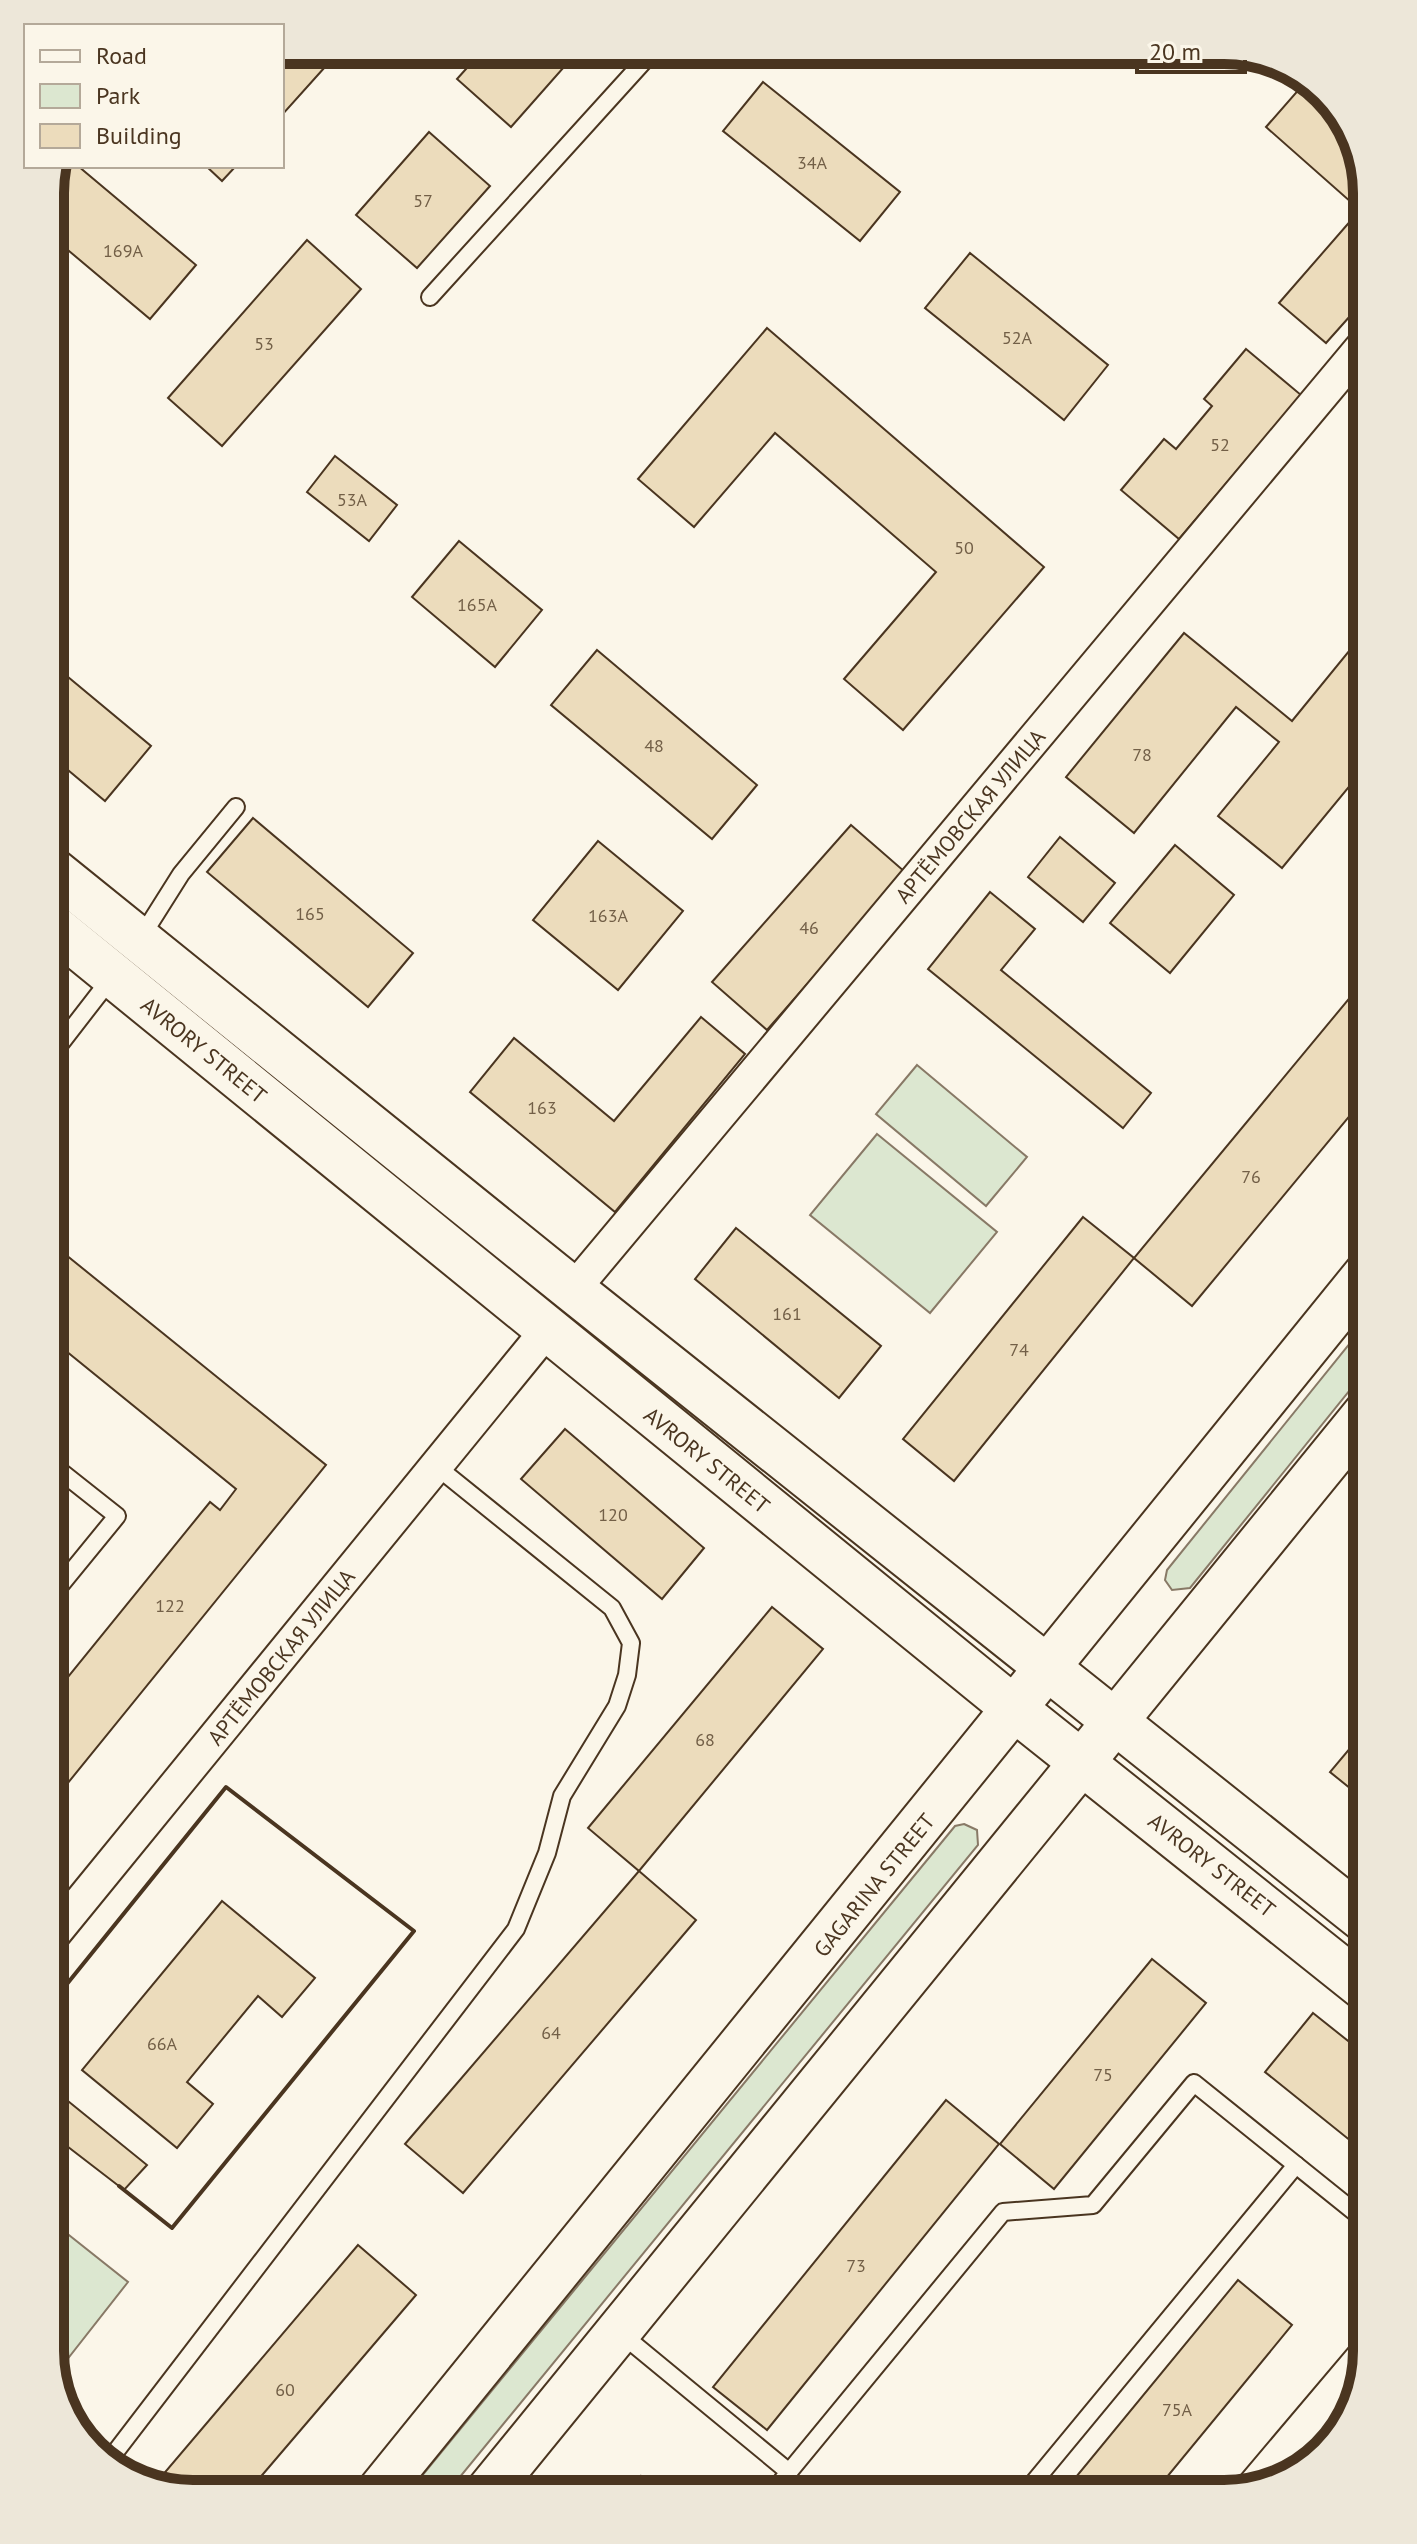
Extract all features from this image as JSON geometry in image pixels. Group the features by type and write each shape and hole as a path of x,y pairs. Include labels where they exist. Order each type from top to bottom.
{"main road":[{"name":"AVRORY STREET","path":"64,879 573,1290 1353,1911"},
{"name":"AVRORY STREET","path":"64,936 1016,1710 1353,1979"},
{"name":"GAGARINA STREET","path":"388,2480 1016,1710 1353,1290"},
{"path":"497,2480 1353,1429"}],"street":[{"name":"АРТЁМОВСКАЯ УЛИЦА","path":"573,1290 1353,358"},
{"name":"АРТЁМОВСКАЯ УЛИЦА","path":"64,1922 547,1330"},
{"path":"1265,2473 1352,2370"}],"lane":[{"path":"430,297 641,64"},
{"path":"140,940 181,874 236,807"},
{"path":"64,1039 113,976"},
{"path":"114,2453 516,1929 547,1853 562,1796 617,1706 627,1675 631,1643 612,1608 436,1466"},
{"path":"64,1474 117,1516 64,1581"},
{"path":"782,2480 1003,2212 1093,2205 1194,2083 1353,2211"},
{"path":"1036,2480 1296,2165"},
{"path":"618,2331 789,2472"}],"green space":[{"path":"917,1065 1027,1157 986,1206 876,1114"},
{"path":"877,1134 997,1232 930,1313 810,1215"},
{"path":"1353,1339 1353,1386 1190,1588 1172,1590 1165,1580 1167,1570"},
{"path":"964,1824 977,1830 978,1845 457,2480 418,2480 955,1826"},
{"path":"64,2231 128,2282 65,2362"}],"building":[{"path":"284,64 321,64 325,67 284,113"},
{"path":"470,64 567,64 511,127 457,79"},
{"path":"763,82 900,192 860,241 723,131"},
{"path":"1300,89 1309,96 1336,128 1343,144 1351,168 1353,204 1266,127"},
{"path":"429,132 490,186 417,268 356,215"},
{"path":"67,168 80,168 196,265 150,319 64,247"},
{"path":"208,168 234,168 222,181"},
{"path":"1353,218 1353,313 1326,343 1279,303"},
{"path":"307,240 361,289 222,446 168,398"},
{"path":"970,253 1108,365 1064,420 925,308"},
{"path":"767,328 1044,567 903,730 844,679 936,572 775,433 694,527 638,479"},
{"path":"1246,349 1301,395 1179,539 1121,490 1164,439 1176,449 1212,406 1204,399"},
{"path":"335,456 397,505 369,541 307,492"},
{"path":"459,541 542,610 495,667 412,597"},
{"path":"1184,633 1292,721 1353,646 1353,782 1282,868 1218,816 1279,742 1236,707 1134,833 1066,777"},
{"path":"597,650 757,785 712,839 551,705"},
{"path":"64,674 151,746 105,801 64,767"},
{"path":"253,818 413,953 368,1007 207,872"},
{"path":"851,825 905,872 767,1030 712,982"},
{"path":"1060,837 1115,883 1083,922 1028,877"},
{"path":"598,841 683,911 618,990 533,920"},
{"path":"1175,845 1234,895 1170,973 1110,923"},
{"path":"990,892 1035,929 1001,970 1151,1093 1123,1128 928,969"},
{"path":"1353,994 1353,1112 1192,1306 1134,1258"},
{"path":"701,1017 745,1054 615,1212 470,1092 514,1038 614,1121"},
{"path":"1083,1217 1134,1258 954,1481 903,1439"},
{"path":"736,1228 881,1346 839,1398 695,1279"},
{"path":"64,1253 326,1465 64,1788 64,1682 210,1502 220,1510 236,1489 64,1349"},
{"path":"565,1429 704,1548 662,1599 521,1479"},
{"path":"772,1607 823,1649 639,1871 588,1828"},
{"path":"1353,1745 1353,1791 1330,1772"},
{"path":"639,1871 696,1920 463,2193 405,2144"},
{"path":"222,1901 315,1978 282,2017 258,1996 187,2082 213,2104 177,2148 82,2070"},
{"path":"1152,1959 1206,2003 1054,2189 1000,2144"},
{"path":"1313,2013 1353,2045 1353,2143 1265,2072"},
{"path":"64,2098 147,2165 124,2190 64,2144"},
{"path":"946,2100 999,2144 767,2430 713,2387"},
{"path":"358,2245 416,2295 258,2480 184,2480 162,2476"},
{"path":"1238,2280 1292,2325 1165,2480 1074,2480"}],"fence":[{"path":"64,1988 226,1787 414,1931 172,2228 120,2187"}],"wall":[{"path":"64,1988 226,1787 414,1931 172,2228 119,2186"}]}
